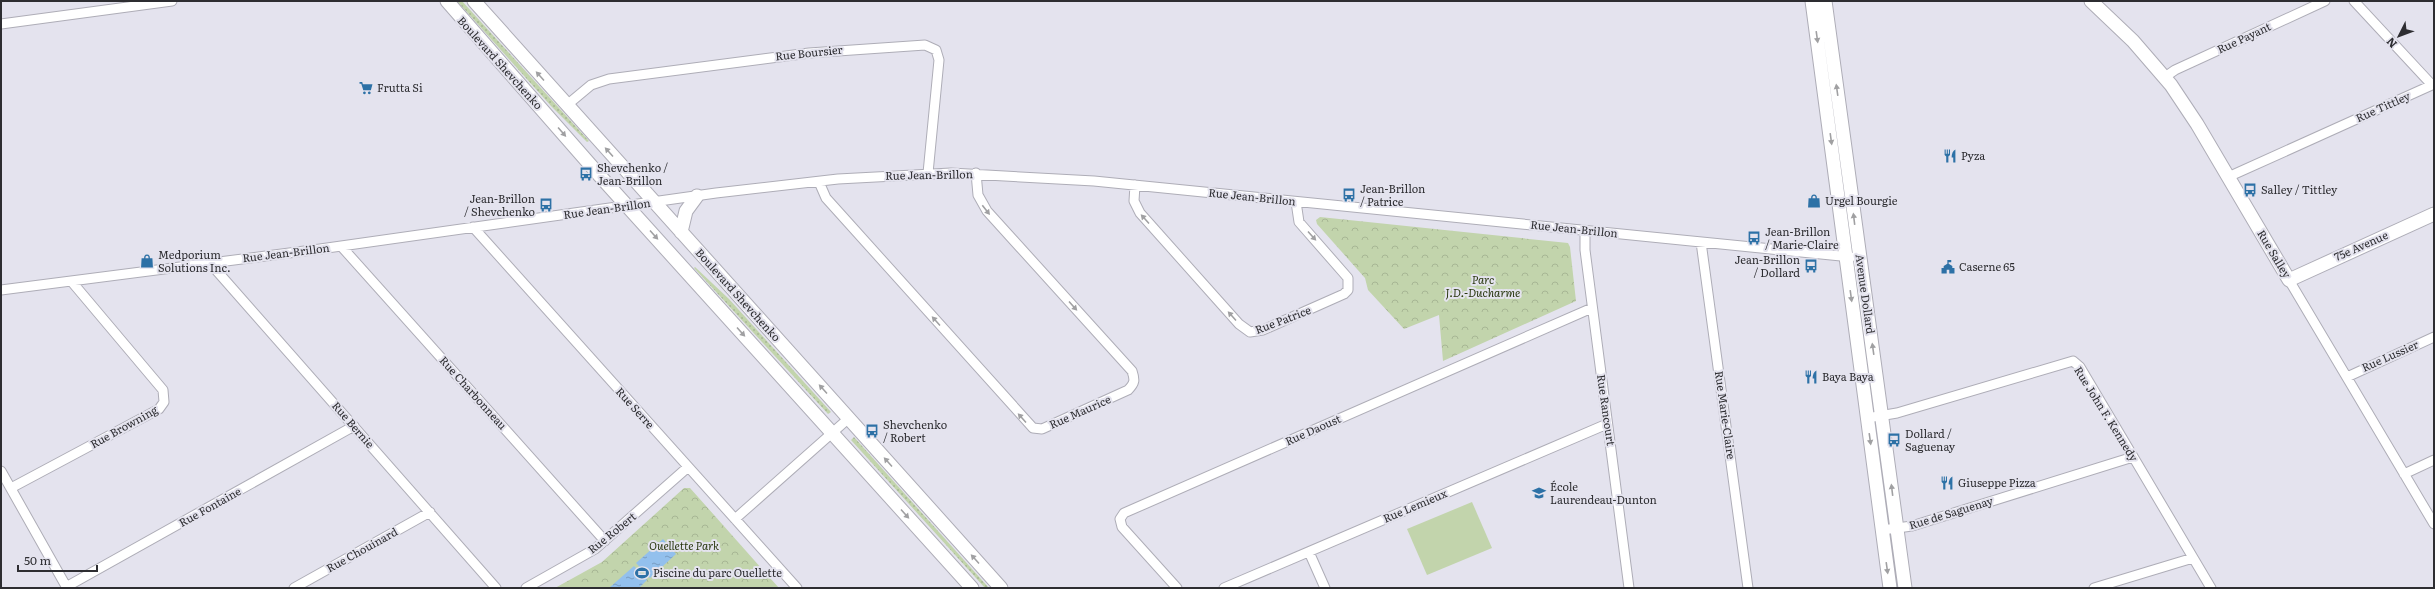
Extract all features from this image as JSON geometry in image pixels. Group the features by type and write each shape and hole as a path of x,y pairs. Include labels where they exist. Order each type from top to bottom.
{"street":[{"path":"98,1 101,11"},
{"path":"1,24 172,1"},
{"name":"Boulevard Shevchenko","path":"447,1 628,206 972,588"},
{"name":"Boulevard Shevchenko","path":"474,1 1001,588"},
{"name":"Avenue Dollard","path":"1812,1 1890,588"},
{"name":"Avenue Dollard","path":"1825,1 1905,588"},
{"name":"Rue Salley","path":"2091,1 2133,41 2165,77 2187,108 2434,524"},
{"name":"Rue Payant","path":"2165,77 2175,70 2325,1"},
{"name":"Rue Tittley","path":"2228,177 2432,85 2354,1"},
{"name":"Rue Boursier","path":"567,104 591,85 608,79 809,53 925,45 936,50 939,60 928,173"},
{"name":"Rue Jean-Brillon","path":"1,290 341,246 697,196 819,182 928,173 976,173 1038,176 1586,232 1860,258"},
{"name":"Rue Maurice","path":"819,182 826,198 1033,428 1042,429 1128,390 1134,384 1135,378 1132,371 987,211 978,194 976,173"},
{"name":"Rue Patrice","path":"1135,185 1135,205 1140,213 1239,324 1250,332 1263,330 1344,294 1348,290 1348,278 1343,271 1299,222 1296,202"},
{"path":"681,232 686,211 697,196"},
{"name":"75e Avenue","path":"2290,280 2434,214"},
{"name":"Rue Serre","path":"473,227 797,588"},
{"name":"Rue Rancourt","path":"1586,232 1585,250 1592,308 1629,588"},
{"name":"Rue Marie-Claire","path":"1701,242 1748,588"},
{"name":"Rue Charbonneau","path":"341,246 605,540"},
{"name":"Rue Bernie","path":"209,262 496,588"},
{"name":"Rue Browning","path":"11,488 159,409 164,402 163,390 72,282"},
{"name":"Rue Daoust","path":"1177,588 1122,526 1120,519 1124,513 1592,308"},
{"name":"Rue Lussier","path":"2347,377 2434,336"},
{"name":"Rue John F. Kennedy","path":"1867,418 1882,416 2073,361 2080,367 2211,588"},
{"path":"735,519 848,418"},
{"name":"Rue Lemieux","path":"1224,588 1607,424"},
{"name":"Rue Fontaine","path":"66,588 354,426"},
{"name":"Rue de Saguenay","path":"1882,530 1896,528 2133,457"},
{"path":"2404,474 2434,460"},
{"name":"Rue Robert","path":"526,588 595,549 688,467"},
{"path":"1,471 66,588"},
{"name":"Rue Chouinard","path":"294,588 430,512"},
{"path":"1309,552 1325,588"},
{"path":"2094,588 2193,558"}],"green space":[{"path":"457,1 462,1 589,141 587,142 551,106"},
{"name":"Parc J.D.-Ducharme","path":"1320,217 1568,243 1570,247 1576,301 1443,361 1439,315 1404,329 1368,290 1365,278 1317,224 1316,220"},
{"path":"695,267 729,299 831,412 828,414 694,268"},
{"path":"1857,280 1873,400 1870,400"},
{"path":"854,437 989,588 985,588 851,440"},
{"path":"1876,438 1879,438 1889,513 1886,513"},
{"name":"Ouellette Park","path":"684,488 690,488 779,588 555,588 602,562"},
{"path":"1472,502 1492,548 1427,575 1407,529"},
{"path":"1892,551 1894,551 1899,588 1896,588"}],"water":[{"path":"663,539 676,554 650,578 636,563"},
{"path":"634,566 647,580 639,588 609,588"}],"place":[{"name":"Frutta Si","path":"366,88"},
{"name":"Pyza","path":"1950,156"},
{"name":"Shevchenko / Jean-Brillon","path":"586,174"},
{"name":"Salley / Tittley","path":"2250,190"},
{"name":"Jean-Brillon / Patrice","path":"1349,195"},
{"name":"Urgel Bourgie","path":"1814,201"},
{"name":"Jean-Brillon / Shevchenko","path":"546,205"},
{"name":"Jean-Brillon / Marie-Claire","path":"1754,238"},
{"name":"Medporium Solutions Inc.","path":"147,261"},
{"name":"Jean-Brillon / Dollard","path":"1811,266"},
{"name":"Caserne 65","path":"1948,267"},
{"name":"Baya Baya","path":"1811,377"},
{"name":"Shevchenko / Robert","path":"872,431"},
{"name":"Dollard / Saguenay","path":"1894,440"},
{"name":"Giuseppe Pizza","path":"1947,483"},
{"name":"École Laurendeau-Dunton","path":"1539,493"},
{"name":"Piscine du parc Ouellette","path":"642,573"}]}
